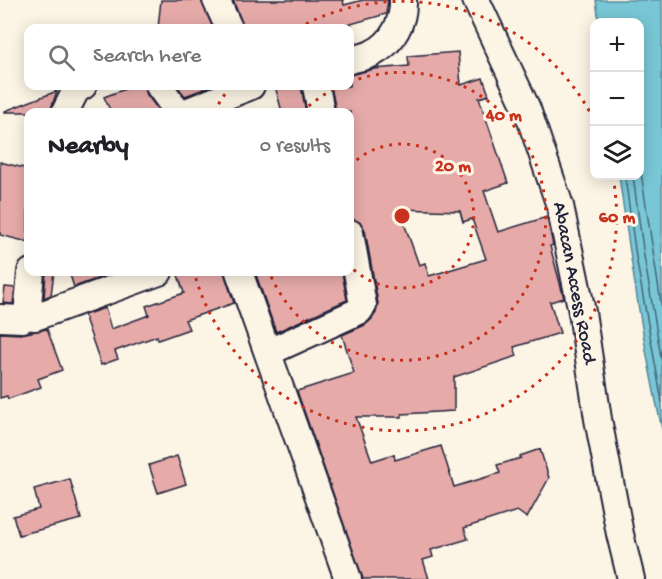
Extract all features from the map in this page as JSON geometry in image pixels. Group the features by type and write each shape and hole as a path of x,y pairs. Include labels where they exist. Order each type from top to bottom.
{"street":[{"path":"216,0 227,24"},
{"path":"354,59 372,54 396,31 404,12 403,0"},
{"name":"Abacan Access Road","path":"476,0 527,109 560,206 582,312 598,419 631,579"},
{"path":"67,108 76,90"},
{"path":"162,90 175,108"},
{"path":"196,108 241,90"},
{"path":"317,90 320,108"},
{"path":"269,352 359,311 363,305 354,255"},
{"path":"27,316 31,276"},
{"path":"0,318 35,317 148,276"},
{"path":"240,276 348,579"}],"water":[{"path":"596,0 662,0 662,429 643,335 620,180 644,180 644,18 598,18"}],"building":[{"path":"161,0 201,0 211,24 158,24"},
{"path":"233,0 343,0 344,5 363,0 388,0 386,14 351,24 242,24"},
{"path":"458,52 461,85 483,78 489,95 479,98 508,183 484,191 498,232 547,217 553,245 550,246 564,298 550,302 560,333 514,347 517,356 454,377 454,411 402,414 402,417 356,417 372,461 394,454 395,460 441,446 454,487 500,473 497,465 521,458 520,456 540,449 549,478 527,518 517,511 464,528 468,539 431,550 433,557 423,560 429,579 363,579 297,391 354,373 342,335 371,320 376,313 378,303 365,230 361,223 354,220 354,108 335,108 332,90 354,90 354,74 374,69 409,66 408,56","holes":["399,209 460,211 463,222 472,219 486,259 429,276 425,263 419,265"]},
{"path":"122,90 145,90 157,108 109,108 104,97"},
{"path":"180,90 201,90 185,96"},
{"path":"276,90 302,90 305,108 281,108"},
{"path":"57,91 51,108 24,108 24,112 5,111"},
{"path":"0,162 24,168 24,241 0,235"},
{"path":"46,276 53,276 51,295 44,298"},
{"path":"70,276 105,276 74,287"},
{"path":"178,276 225,276 234,303 185,320 189,329 158,340 157,336 115,351 118,359 101,365 84,315 105,308 111,329 149,315 146,306 184,293"},
{"path":"256,276 343,276 347,300 276,332"},
{"path":"5,287 15,288 13,304 3,303"},
{"path":"47,329 62,370 38,379 41,387 8,399 7,396 0,398 0,333 21,334"},
{"path":"177,456 186,484 158,493 149,465"},
{"path":"70,479 81,519 19,535 13,516 39,509 34,489"}]}
